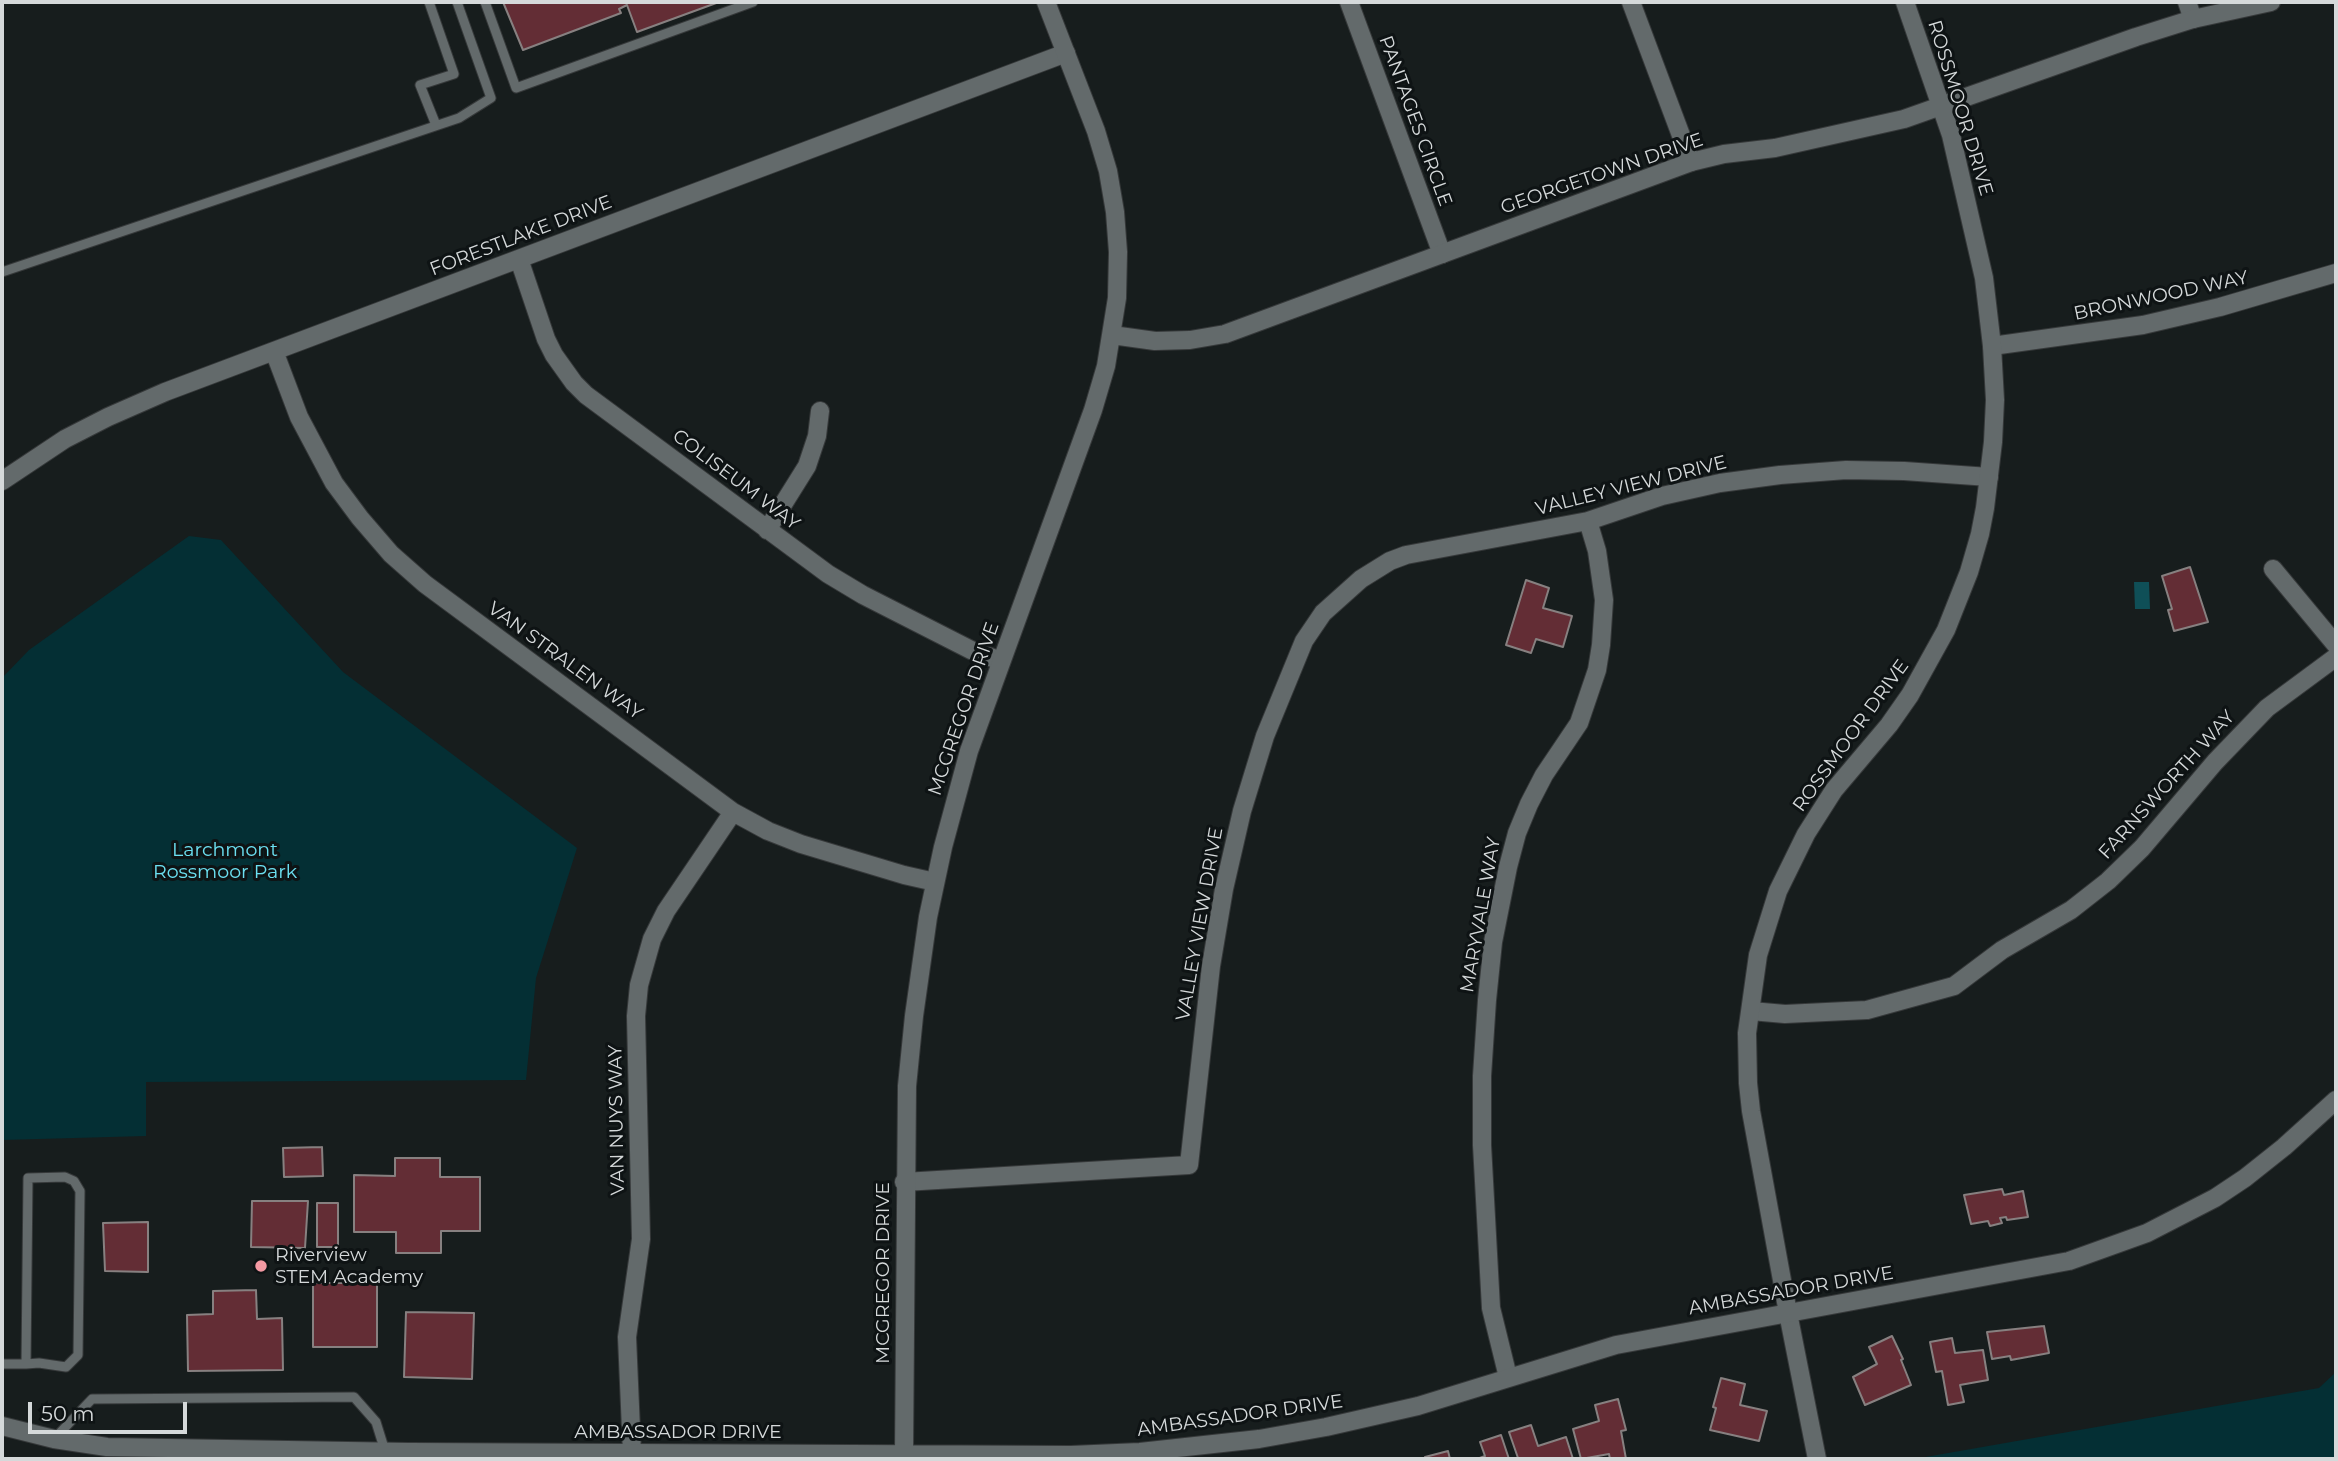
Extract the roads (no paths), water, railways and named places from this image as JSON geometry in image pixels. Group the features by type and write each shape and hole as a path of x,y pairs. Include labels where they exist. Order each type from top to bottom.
{"street":[{"name":"MCGREGOR DRIVE","path":"904,1453 904,1182 907,1086 922,953 935,881 969,751 1093,411 1106,366 1117,298 1118,252 1108,171 1096,131 1046,2"},
{"name":"PANTAGES CIRCLE","path":"1349,2 1442,254"},
{"path":"1631,2 1691,162"},
{"name":"ROSSMOOR DRIVE","path":"1817,1459 1751,1111 1747,1033 1758,955 1770,912 1788,867 1806,834 1834,790 1889,725 1910,695 1946,630 1969,572 1983,521 1995,400 1984,278 1969,206 1951,135 1905,2"},
{"name":"GEORGETOWN DRIVE","path":"1112,335 1155,341 1190,340 1225,334 1691,162 1724,154 1775,148 1904,119 2190,10 2271,2"},
{"name":"FORESTLAKE DRIVE","path":"2,481 65,439 108,417 274,351 1066,53"},
{"name":"COLISEUM WAY","path":"519,259 546,339 554,355 586,395 828,574 863,595 971,650 1001,661"},
{"name":"BRONWOOD WAY","path":"1992,346 2143,325 2220,307 2336,274"},
{"name":"VAN STRALEN WAY","path":"274,351 299,417 334,482 391,554 425,584 733,812 768,831 801,844 904,875 935,881"},
{"path":"767,530 807,466 817,436 820,411"},
{"name":"VALLEY VIEW DRIVE","path":"904,1182 1189,1165 1211,966 1224,889 1242,811 1265,736 1304,641 1323,613 1347,589 1390,561 1406,555 1588,521 1662,496 1780,475 1846,470 1989,477"},
{"name":"MARYVALE WAY","path":"1508,1377 1491,1308 1482,1145 1482,1076 1487,1000 1493,942 1517,833 1544,775 1579,723 1597,670 1604,600 1597,551 1588,521"},
{"path":"2273,569 2336,645"},
{"name":"FARNSWORTH WAY","path":"1751,1011 1785,1014 1867,1010 1954,986 2003,950 2071,910 2108,881 2142,848 2215,762 2267,708 2336,657"},
{"name":"VAN NUYS WAY","path":"632,1453 627,1338 640,1239 636,1016 639,985 652,939 666,911 733,812"},
{"name":"AMBASSADOR DRIVE","path":"2,1426 54,1439 107,1447 385,1451 410,1456 632,1453 1071,1455 1192,1448 1302,1432 1369,1418 1418,1406 1616,1346 2069,1261 2122,1243 2189,1213 2245,1178 2336,1100"}],"lane":[{"path":"429,2 454,74 420,85 436,125"},
{"path":"2,272 459,118 491,98 457,2"},
{"path":"485,2 516,88 753,2"},
{"path":"2,1364 26,1364 39,1363 66,1367 78,1355 80,1191 74,1181 65,1177 29,1178 26,1364"},
{"path":"54,1439 92,1399 354,1398 376,1422 385,1451"}],"place":[{"name":"Riverview STEM Academy","path":"261,1266"}],"park label":[{"name":"Larchmont Rossmoor Park","path":"225,861"}]}
